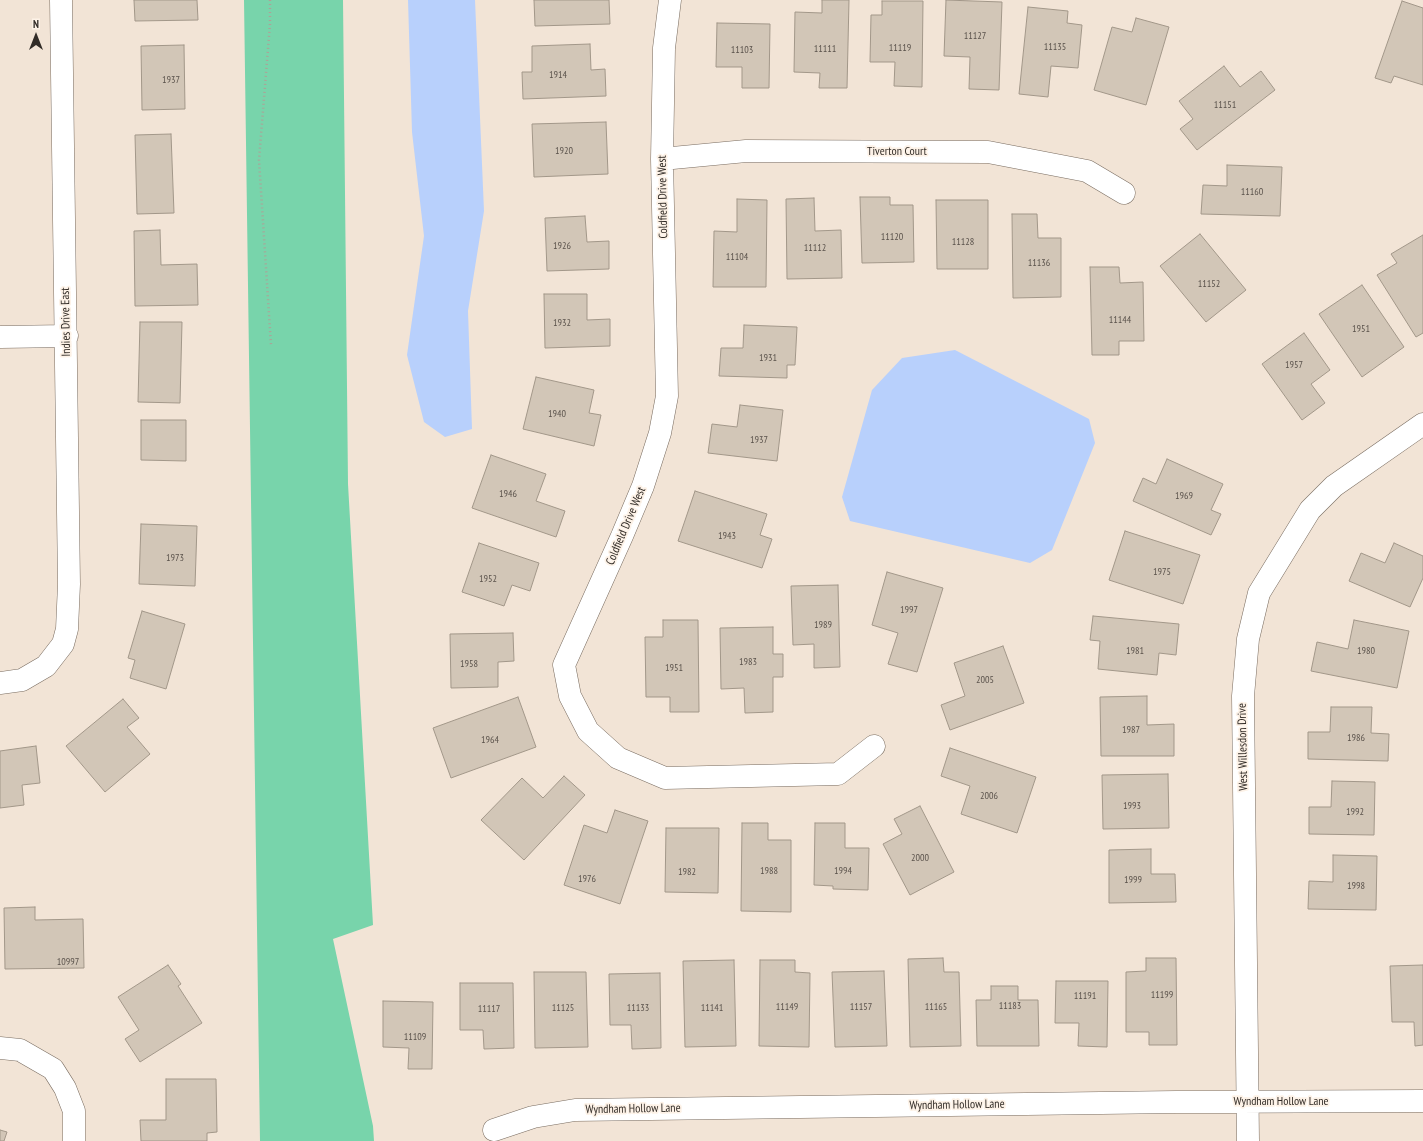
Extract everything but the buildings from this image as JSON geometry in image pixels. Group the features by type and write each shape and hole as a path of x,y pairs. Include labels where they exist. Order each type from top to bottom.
{"street":[{"name":"Indies Drive East","path":"0,682 22,680 46,666 63,644 67,629 69,584 67,336 61,0"},
{"name":"Coldfield Drive West","path":"670,0 664,48 662,159 667,396 660,433 643,486 564,665 570,696 588,731 618,758 665,778 838,774 874,746"},
{"name":"Tiverton Court","path":"662,159 746,151 988,152 1087,171 1124,193"},
{"path":"0,337 67,336"},
{"name":"West Willesdon Drive","path":"1248,1141 1243,696 1248,639 1259,593 1310,510 1334,486 1423,424"},
{"path":"0,1048 20,1050 52,1069 65,1088 74,1111 74,1141"},
{"name":"Wyndham Hollow Lane","path":"494,1130 533,1117 575,1110 1423,1101"}],"path":[{"path":"270,0 270,24 259,160 271,345"}],"green space":[{"path":"244,0 343,0 348,484 373,925 333,939 373,1126 374,1141 260,1141"}],"water":[{"path":"408,0 475,0 484,211 468,311 472,429 445,437 424,422 407,355 424,236 412,132"},
{"path":"955,350 1089,419 1095,443 1052,550 1030,563 850,521 842,497 872,390 902,358"}]}
